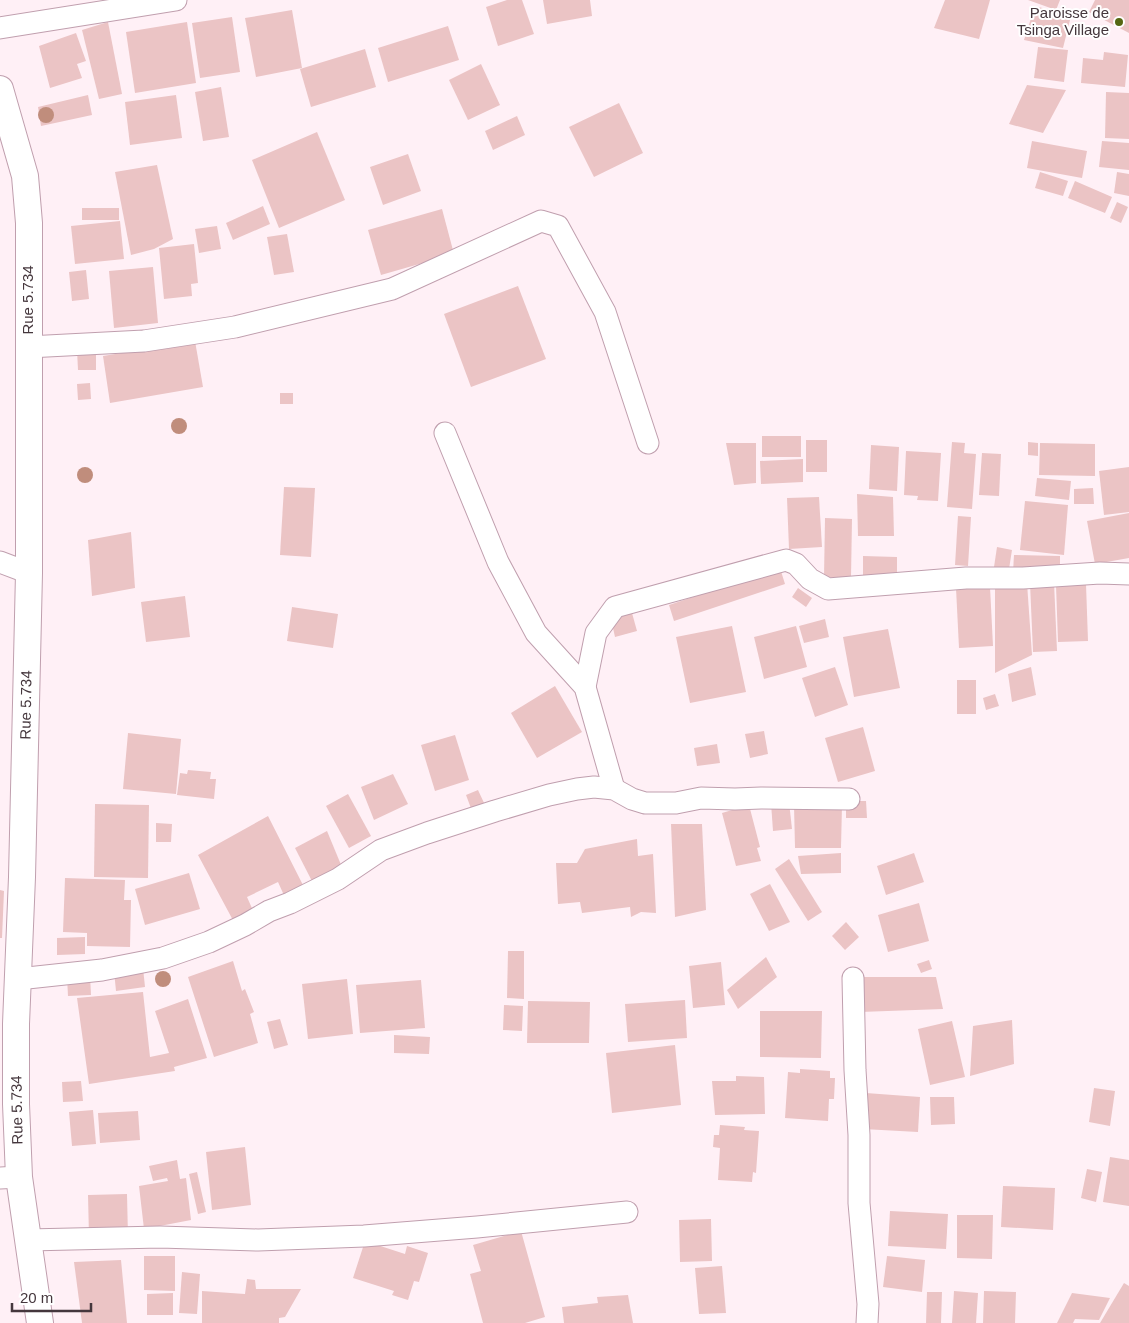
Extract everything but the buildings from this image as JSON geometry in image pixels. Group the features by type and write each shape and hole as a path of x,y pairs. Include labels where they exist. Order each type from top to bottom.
{"street":[{"path":"0,28 176,0"},
{"name":"Rue 5.734","path":"0,89 7,140 25,176 29,223 30,573 16,1024 16,1104 10,1177 28,1240 40,1323"},
{"path":"28,346 144,341 236,327 392,289 541,221 558,226 605,312 648,443"},
{"path":"445,433 498,562 536,633 585,687 614,790"},
{"path":"585,687 596,634 615,607 786,560 796,564 810,578 828,588 966,578 1129,574"},
{"path":"0,562 30,573"},
{"path":"18,979 102,970 163,958 209,942 269,911 290,903 338,878 381,850 427,833 549,795 594,787 614,790 632,800 645,803 676,803 701,798 850,799"},
{"path":"854,978 855,1070 860,1135 860,1203 868,1304 866,1323"},
{"path":"28,1240 160,1237 258,1240 364,1236 627,1212"}],"place":[{"name":"Paroisse de Tsinga Village","path":"1119,22"}]}
